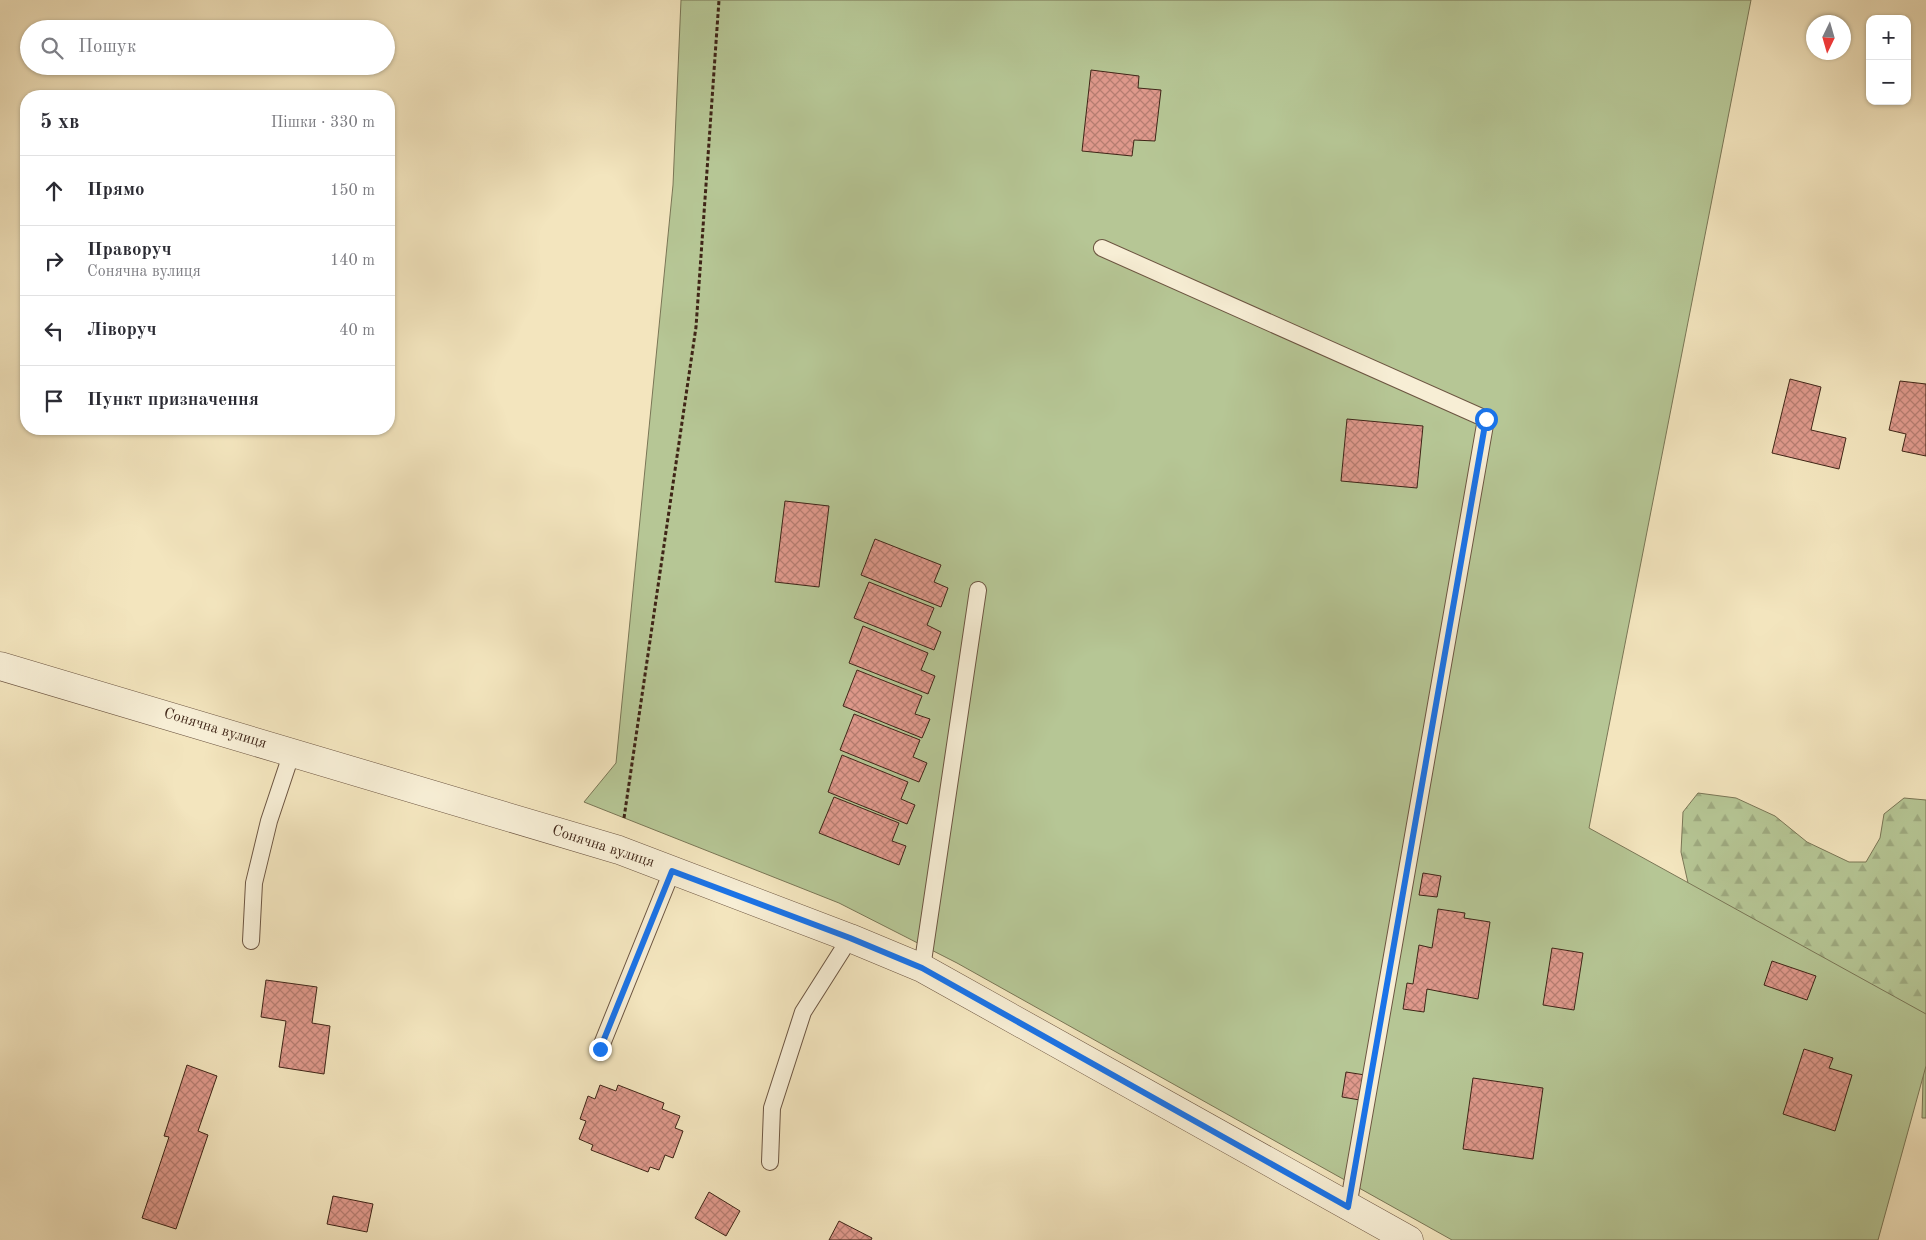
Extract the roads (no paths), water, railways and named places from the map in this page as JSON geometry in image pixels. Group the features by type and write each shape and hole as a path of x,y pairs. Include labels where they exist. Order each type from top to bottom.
{"street":[{"name":"Сонячна вулиця","path":"2,671 292,752 619,850 850,938 922,968 1409,1240"}],"lane":[{"path":"1102,248 1486,419 1348,1207"},
{"path":"922,968 978,590"},
{"path":"251,941 254,883 269,821 292,752"},
{"path":"600,1049 672,871"},
{"path":"770,1162 772,1108 803,1012 850,938"}]}
